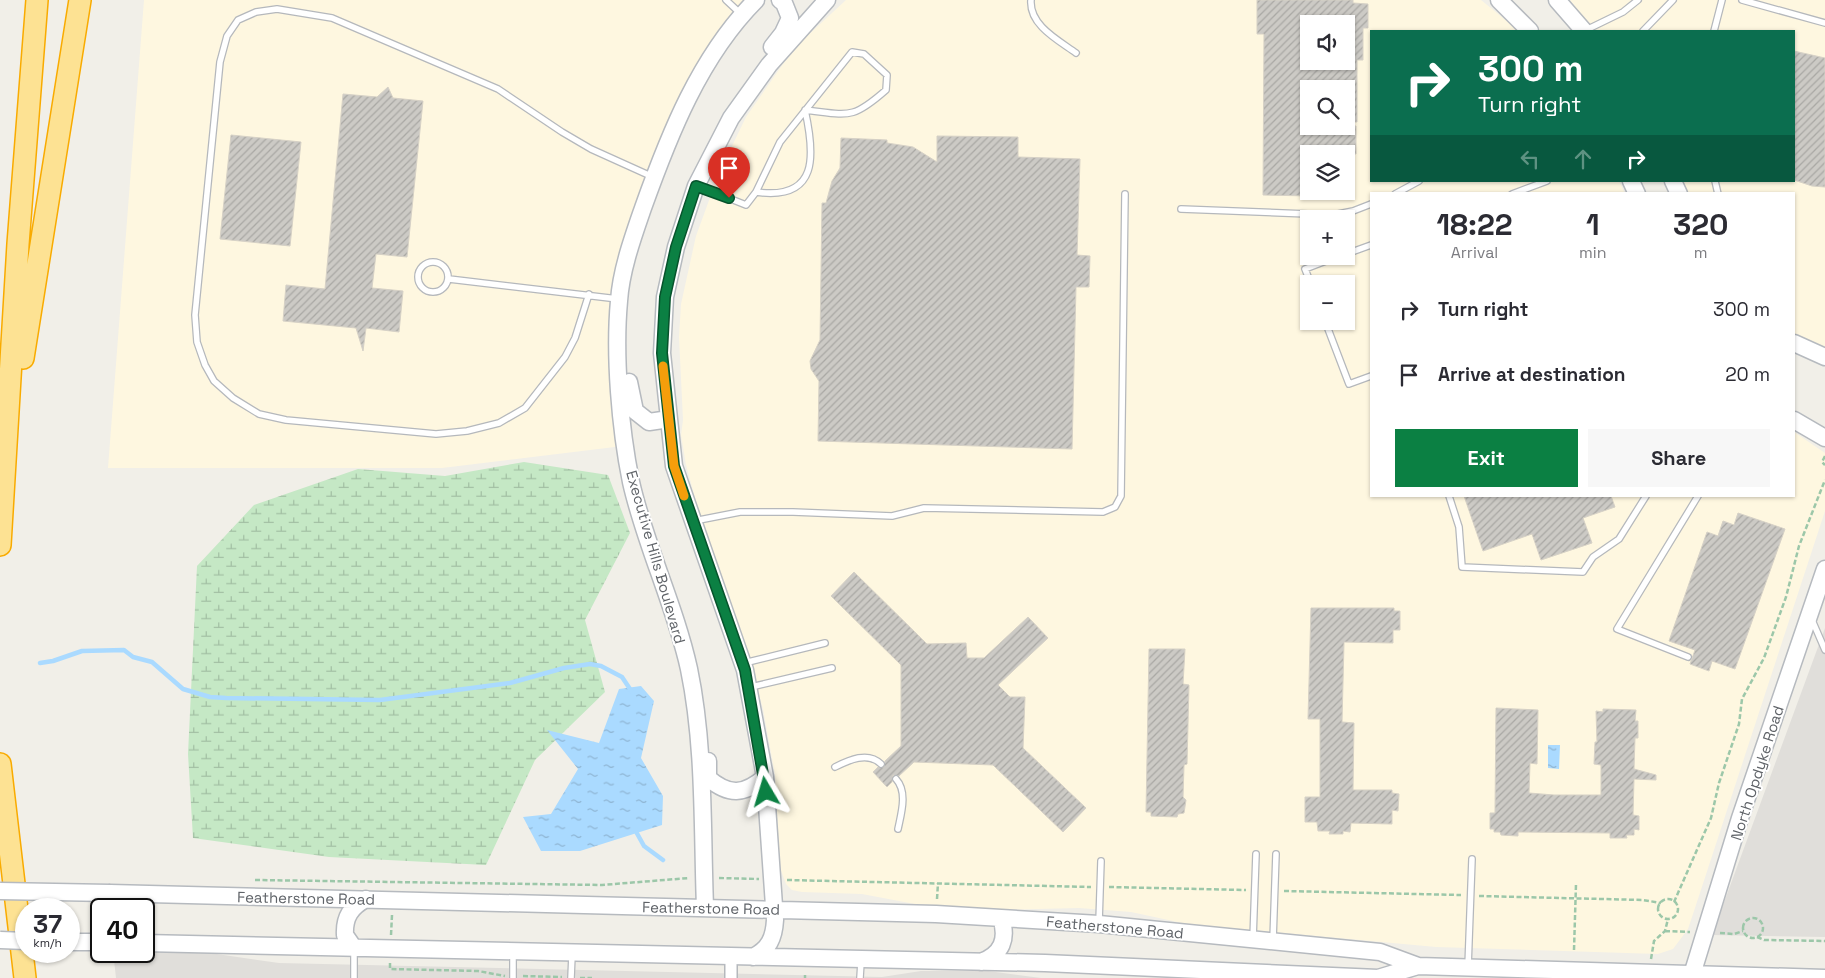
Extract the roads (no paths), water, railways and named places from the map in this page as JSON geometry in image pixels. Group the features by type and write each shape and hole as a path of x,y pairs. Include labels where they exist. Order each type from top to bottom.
{"highway":[{"path":"0,545 7,457 18,244 37,0"},
{"path":"7,457 80,0"},
{"path":"0,764 25,978"}],"main road":[{"name":"Executive Hills Boulevard","path":"705,907 696,718 689,669 674,612 631,482 617,356 619,299 634,236 654,178 697,80 742,15 756,0"},
{"path":"753,957 768,946 772,939 775,909 765,777 743,664 674,466 662,353 665,297 676,247 696,186 731,118 743,86 783,33 790,18 784,3 780,0"},
{"path":"731,118 770,65 814,12 827,0"},
{"path":"1499,0 1529,30"},
{"path":"1550,0 1581,28"},
{"path":"1557,0 1581,28"},
{"path":"619,299 627,333 629,388 635,411 649,422 669,419"},
{"path":"1795,343 1825,357"},
{"path":"1795,421 1825,438"},
{"name":"North Opdyke Road","path":"1691,976 1740,818 1825,569"},
{"path":"689,669 702,705 709,743 708,778 721,789 740,792 756,785 765,777"},
{"name":"Featherstone Road","path":"0,891 705,907 1001,918 1099,924 1380,952 1418,969"},
{"path":"354,948 345,935 347,916 357,903 366,899"},
{"path":"981,962 991,958 1001,948 1004,932 1001,918"},
{"path":"0,940 15,940"},
{"name":"Featherstone Road","path":"155,943 981,962 1136,970 1378,978 1418,969 1452,970 1468,968 1691,976 1825,978"}],"street":[{"path":"731,957 731,978"}],"lane":[{"path":"726,0 742,15"},
{"path":"1031,0 1030,10 1038,22 1076,53"},
{"path":"1581,28 1607,21 1638,0"},
{"path":"1644,30 1673,0"},
{"path":"1714,30 1722,0"},
{"path":"1742,0 1825,23"},
{"path":"589,294 575,338 565,357 525,408 499,423 467,431 436,434 286,420 259,414 233,398 214,381 205,365 197,342 195,315 220,62 226,36 238,20 256,12 277,9 332,18 498,89 591,149 654,178"},
{"path":"696,186 746,205 756,192 780,142 805,110 852,52 864,54 887,74 886,90 866,108 853,114 805,110"},
{"path":"756,192 774,195 790,191 798,186 808,173 812,153 805,110"},
{"path":"1399,192 1417,182"},
{"path":"1517,192 1544,182"},
{"path":"692,522 740,512 892,516 924,508 1103,512 1115,507 1121,496 1126,194"},
{"path":"1181,209 1333,215 1354,211 1370,204"},
{"path":"1355,251 1370,245"},
{"path":"435,262 445,268 448,279 443,289 431,292 421,286 418,275 424,265 435,262"},
{"path":"1307,275 1305,269 1315,265"},
{"path":"448,279 619,299"},
{"path":"1328,330 1349,384 1370,376"},
{"path":"1448,497 1459,527 1462,567 1583,572 1593,557 1619,539 1645,497"},
{"path":"1688,658 1617,629 1697,497"},
{"path":"1810,616 1825,650"},
{"path":"743,664 825,643"},
{"path":"749,687 832,668"},
{"path":"835,767 862,757 878,760 881,764"},
{"path":"896,779 900,784 903,796 898,829"},
{"path":"1253,940 1256,854"},
{"path":"1273,942 1276,854"},
{"path":"1468,968 1472,859"},
{"path":"1099,924 1101,861"},
{"path":"354,948 354,978"},
{"path":"513,952 513,978"},
{"path":"571,978 572,953"},
{"path":"860,978 861,959"}],"water":[{"path":"641,686 654,701 641,758 663,796 662,825 580,851 541,851 523,817 551,814 578,769 547,730 599,743 619,689"},
{"path":"1548,745 1560,745 1559,769 1548,768"}],"waterway":[{"path":"40,663 53,661 82,651 124,650 133,657 152,662 183,689 210,697 380,700 510,683 564,668 590,664 601,666 622,677 632,692"},
{"path":"634,828 644,846 663,860"}]}
